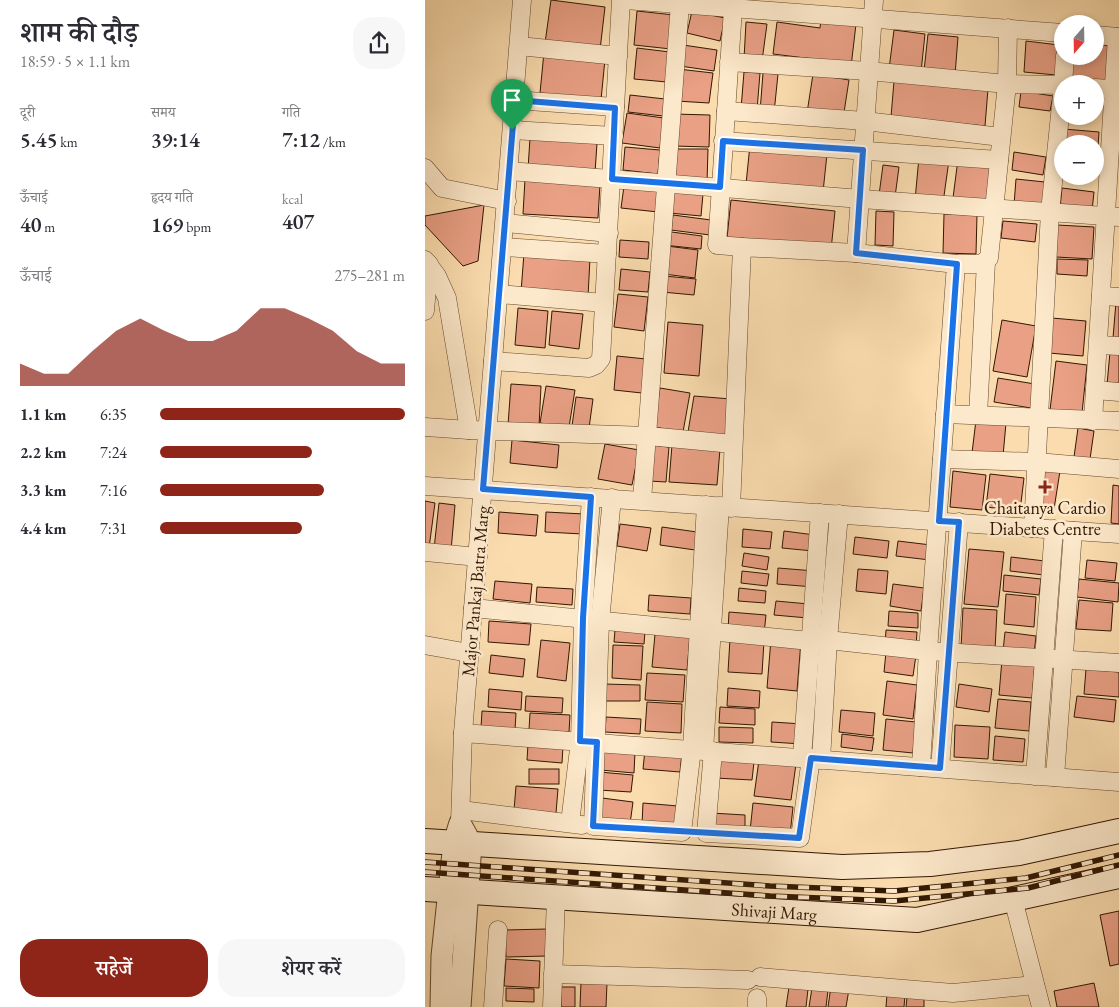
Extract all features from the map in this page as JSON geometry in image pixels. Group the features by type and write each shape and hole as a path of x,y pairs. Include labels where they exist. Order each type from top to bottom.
{"main road":[{"path":"425,841 461,830 842,867 930,864 1019,853 1119,831"},
{"name":"Shivaji Marg","path":"425,889 917,920 1119,876"}],"street":[{"name":"Major Pankaj Batra Marg","path":"461,830 463,733 522,0"},
{"path":"493,361 589,368 597,365 601,359 621,0"},
{"path":"625,0 1054,31"},
{"path":"856,253 874,0"},
{"path":"642,500 680,4"},
{"path":"733,9 717,244 856,253 957,264 986,262"},
{"path":"978,415 986,262 989,258 995,209 1007,84 1008,28"},
{"path":"1093,421 1101,296 1111,265 1118,37 1104,36"},
{"path":"519,46 618,56"},
{"path":"729,62 868,71 1007,84 1054,85"},
{"path":"515,100 615,108"},
{"path":"726,111 865,121 1001,137"},
{"path":"1033,528 1051,212 1059,125"},
{"path":"512,130 614,136"},
{"path":"723,141 999,160"},
{"path":"425,168 442,188 507,201"},
{"path":"509,171 861,200 1112,216"},
{"path":"505,223 609,232"},
{"path":"503,247 607,254"},
{"path":"706,833 703,750 706,632 719,506 733,444 742,247"},
{"path":"425,311 427,262"},
{"path":"427,262 437,276 447,298 469,430"},
{"path":"921,767 957,264"},
{"path":"499,294 604,303"},
{"path":"1101,296 1119,297"},
{"path":"1099,344 1119,346"},
{"path":"1095,390 1119,392"},
{"path":"945,414 1119,422"},
{"path":"425,428 648,436 733,444"},
{"path":"942,459 1037,462 1119,469"},
{"path":"425,486 1119,534"},
{"path":"591,497 592,619 588,742 593,826"},
{"path":"592,619 612,498"},
{"path":"811,759 810,641 820,513"},
{"path":"460,1007 459,892 461,830 570,823 682,832 799,838 828,640 839,514"},
{"path":"940,768 959,522"},
{"path":"1035,776 1054,529"},
{"path":"1055,777 1073,531"},
{"path":"425,552 478,557"},
{"path":"473,608 810,641 828,640 928,651 1064,658 1119,663"},
{"path":"425,645 469,653"},
{"path":"463,733 1119,782"},
{"path":"570,823 588,742"},
{"path":"682,832 703,750"},
{"path":"441,1007 442,956 459,892"},
{"path":"552,1007 556,898"},
{"path":"1013,899 1041,1007"},
{"path":"493,1007 498,930"},
{"path":"553,974 754,979 953,993 1035,985"}],"building":[{"path":"551,0 605,7 600,50 545,43"},
{"path":"637,11 674,15 671,49 634,45"},
{"path":"692,11 725,18 720,41 687,33"},
{"path":"821,19 856,24 851,67 830,61 773,54 777,22 820,28"},
{"path":"746,22 767,24 762,61 744,59"},
{"path":"894,30 925,34 921,72 889,69"},
{"path":"928,34 958,37 955,75 924,71"},
{"path":"1026,41 1054,44 1054,65 1057,65 1056,75 1024,72"},
{"path":"683,45 717,50 714,71 680,66"},
{"path":"1104,45 1110,46 1107,82 1104,82 1104,75 1071,75 1072,65 1104,65"},
{"path":"637,48 670,52 667,82 634,79"},
{"path":"544,52 605,59 601,100 540,93"},
{"path":"678,69 713,73 709,103 676,101"},
{"path":"744,72 760,73 757,110 741,109"},
{"path":"763,73 778,74 774,113 760,112"},
{"path":"813,74 849,80 843,119 807,113"},
{"path":"894,81 988,89 985,126 891,117"},
{"path":"1021,91 1053,96 1050,111 1019,107"},
{"path":"630,95 665,99 663,116 628,112"},
{"path":"627,113 664,118 660,148 622,143"},
{"path":"674,114 710,115 709,147 673,146"},
{"path":"1064,129 1099,132 1099,135 1063,135"},
{"path":"530,138 597,143 595,173 528,169"},
{"path":"750,145 827,154 823,192 746,184"},
{"path":"625,147 660,150 658,174 623,170"},
{"path":"673,149 708,149 707,183 672,182"},
{"path":"1014,152 1046,157 1043,175 1012,170"},
{"path":"919,157 949,160 943,203 915,200"},
{"path":"958,159 992,164 987,202 953,198"},
{"path":"883,165 899,167 895,197 879,195"},
{"path":"525,179 600,184 598,218 523,214"},
{"path":"1016,179 1045,182 1043,208 1014,205"},
{"path":"624,186 660,190 658,212 621,208"},
{"path":"1062,188 1094,192 1092,211 1060,208"},
{"path":"671,191 703,194 701,216 669,213"},
{"path":"731,200 835,211 831,250 727,238"},
{"path":"484,205 478,261 463,266 425,225 425,216"},
{"path":"876,211 894,212 893,246 875,245"},
{"path":"944,214 977,215 976,254 943,253"},
{"path":"673,215 711,220 710,235 671,230"},
{"path":"1003,221 1037,224 1035,242 1001,238"},
{"path":"1057,225 1094,227 1092,259 1056,257"},
{"path":"664,231 702,236 701,249 663,245"},
{"path":"620,240 649,242 648,259 619,257"},
{"path":"667,246 698,250 695,278 664,274"},
{"path":"524,253 590,258 588,297 521,292"},
{"path":"1057,259 1088,260 1087,276 1057,274"},
{"path":"621,269 650,272 648,292 619,290"},
{"path":"664,276 696,279 694,295 662,292"},
{"path":"618,294 648,297 644,331 614,327"},
{"path":"1116,302 1119,302 1119,339 1113,338"},
{"path":"518,308 548,311 545,348 515,345"},
{"path":"552,311 583,314 579,349 549,345"},
{"path":"1052,318 1086,321 1083,356 1049,353"},
{"path":"1002,320 1036,326 1027,377 993,371"},
{"path":"668,322 703,325 699,376 664,373"},
{"path":"1110,352 1119,353 1119,387 1107,385"},
{"path":"617,356 646,359 642,393 614,390"},
{"path":"1056,361 1087,365 1082,413 1050,410"},
{"path":"998,378 1035,384 1031,408 994,402"},
{"path":"511,384 541,386 539,427 508,425"},
{"path":"546,386 575,390 569,427 540,423"},
{"path":"660,388 690,393 683,432 654,427"},
{"path":"694,396 731,399 725,438 688,432"},
{"path":"576,397 593,399 589,428 572,426"},
{"path":"976,420 1006,423 1003,456 972,453"},
{"path":"1078,428 1094,431 1090,459 1074,457"},
{"path":"512,440 559,445 557,468 510,463"},
{"path":"605,444 639,450 632,485 598,479"},
{"path":"653,445 669,447 666,482 649,481"},
{"path":"672,445 720,449 717,485 669,482"},
{"path":"1042,469 1060,471 1054,509 1036,506"},
{"path":"953,471 986,475 982,510 950,507"},
{"path":"990,474 1024,478 1020,511 986,507"},
{"path":"1113,485 1119,486 1119,524 1111,523"},
{"path":"425,501 435,503 429,548 425,548"},
{"path":"439,503 455,505 451,551 434,549"},
{"path":"499,512 538,515 536,536 498,533"},
{"path":"546,512 584,514 583,534 545,532"},
{"path":"620,524 651,528 647,551 617,546"},
{"path":"662,527 697,532 695,550 660,545"},
{"path":"743,529 772,532 770,549 742,547"},
{"path":"784,531 815,535 813,551 782,548"},
{"path":"855,537 889,541 887,558 853,554"},
{"path":"898,541 931,545 930,560 896,556"},
{"path":"969,549 1004,552 998,607 964,604"},
{"path":"744,553 769,557 767,570 742,566"},
{"path":"1011,557 1045,561 1044,575 1010,571"},
{"path":"1087,560 1117,563 1115,581 1085,578"},
{"path":"778,568 815,571 814,587 777,584"},
{"path":"858,569 888,571 886,594 856,591"},
{"path":"742,571 769,574 767,586 741,583"},
{"path":"1004,575 1041,579 1039,595 1003,591"},
{"path":"1079,579 1119,583 1118,602 1077,597"},
{"path":"495,581 532,584 530,603 493,599"},
{"path":"893,584 924,588 921,611 890,606"},
{"path":"537,587 573,589 572,605 536,602"},
{"path":"739,588 766,591 765,603 738,601"},
{"path":"1006,594 1036,597 1034,627 1004,624"},
{"path":"649,595 691,598 690,614 648,611"},
{"path":"1079,600 1113,603 1111,631 1076,629"},
{"path":"776,601 809,604 808,618 774,615"},
{"path":"963,608 997,610 995,650 961,648"},
{"path":"889,611 918,613 918,628 888,626"},
{"path":"729,612 766,615 764,634 728,631"},
{"path":"489,621 531,624 529,645 488,642"},
{"path":"615,630 645,632 644,644 614,642"},
{"path":"886,630 917,632 916,647 885,645"},
{"path":"1005,632 1036,636 1034,654 1003,651"},
{"path":"655,634 690,637 687,670 652,667"},
{"path":"730,639 764,641 762,674 728,672"},
{"path":"771,639 801,641 797,691 767,688"},
{"path":"541,640 570,643 566,681 537,677"},
{"path":"613,645 643,646 641,680 612,678"},
{"path":"886,652 916,655 913,676 884,672"},
{"path":"491,655 525,659 523,677 489,673"},
{"path":"1002,659 1035,662 1032,698 999,695"},
{"path":"1086,669 1119,672 1119,697 1084,694"},
{"path":"647,673 685,675 683,702 645,700"},
{"path":"887,681 917,685 913,719 883,715"},
{"path":"604,684 640,685 640,701 603,701"},
{"path":"959,684 992,689 989,712 956,707"},
{"path":"728,688 760,691 759,708 727,706"},
{"path":"489,689 522,692 521,710 488,707"},
{"path":"526,696 563,698 562,713 525,711"},
{"path":"1077,696 1116,700 1114,722 1074,717"},
{"path":"998,699 1031,702 1029,731 995,728"},
{"path":"647,702 682,704 681,733 645,731"},
{"path":"720,707 755,709 755,725 719,723"},
{"path":"841,710 875,713 873,736 839,732"},
{"path":"482,711 516,713 515,730 481,728"},
{"path":"530,713 570,715 569,732 529,730"},
{"path":"606,717 641,719 640,734 605,732"},
{"path":"886,719 916,722 913,753 883,750"},
{"path":"772,722 803,724 802,744 771,742"},
{"path":"955,725 990,727 988,759 954,757"},
{"path":"719,727 753,728 753,743 719,742"},
{"path":"842,734 874,738 872,751 841,747"},
{"path":"995,736 1025,739 1023,762 993,760"},
{"path":"528,744 563,746 562,763 527,760"},
{"path":"601,750 635,752 634,773 600,770"},
{"path":"645,750 682,753 680,772 643,769"},
{"path":"717,759 754,762 752,780 715,778"},
{"path":"759,760 796,764 791,800 754,796"},
{"path":"529,769 559,769 559,784 529,784"},
{"path":"599,772 633,775 631,792 598,790"},
{"path":"516,786 558,789 556,813 514,810"},
{"path":"602,798 633,802 630,824 599,819"},
{"path":"643,803 678,806 676,828 642,825"},
{"path":"753,803 793,807 790,835 750,831"},
{"path":"711,813 745,815 745,833 710,831"},
{"path":"1119,911 1119,964 1110,966 1100,915"},
{"path":"547,929 547,956 506,957 505,930"},
{"path":"506,959 540,961 539,988 504,986"},
{"path":"581,982 607,983 606,1007 580,1007"},
{"path":"1094,983 1099,1007 1057,1007 1054,991"},
{"path":"831,986 849,989 846,1007 828,1007"},
{"path":"561,987 575,987 575,1007 561,1007"},
{"path":"789,987 808,989 806,1007 786,1007"},
{"path":"506,988 534,989 534,1002 506,1001"},
{"path":"812,988 828,990 826,1007 809,1007"},
{"path":"887,994 905,995 904,1007 886,1007"},
{"path":"907,997 924,998 924,1007 906,1007"}],"railway":[{"path":"425,862 770,886 894,891 1026,878 1119,855"},
{"path":"425,872 770,896 894,901 1028,888 1119,865"}],"place":[{"name":"Chaitanya Cardio Diabetes Centre","path":"1045,487"}],"route":[{"path":"515,100 615,108 612,179 720,187 723,141 863,150 856,253 957,264 939,521 959,522 940,768 811,758 799,838 593,826 597,742 580,741 583,618 591,497 483,489 512,130 515,100"}]}
